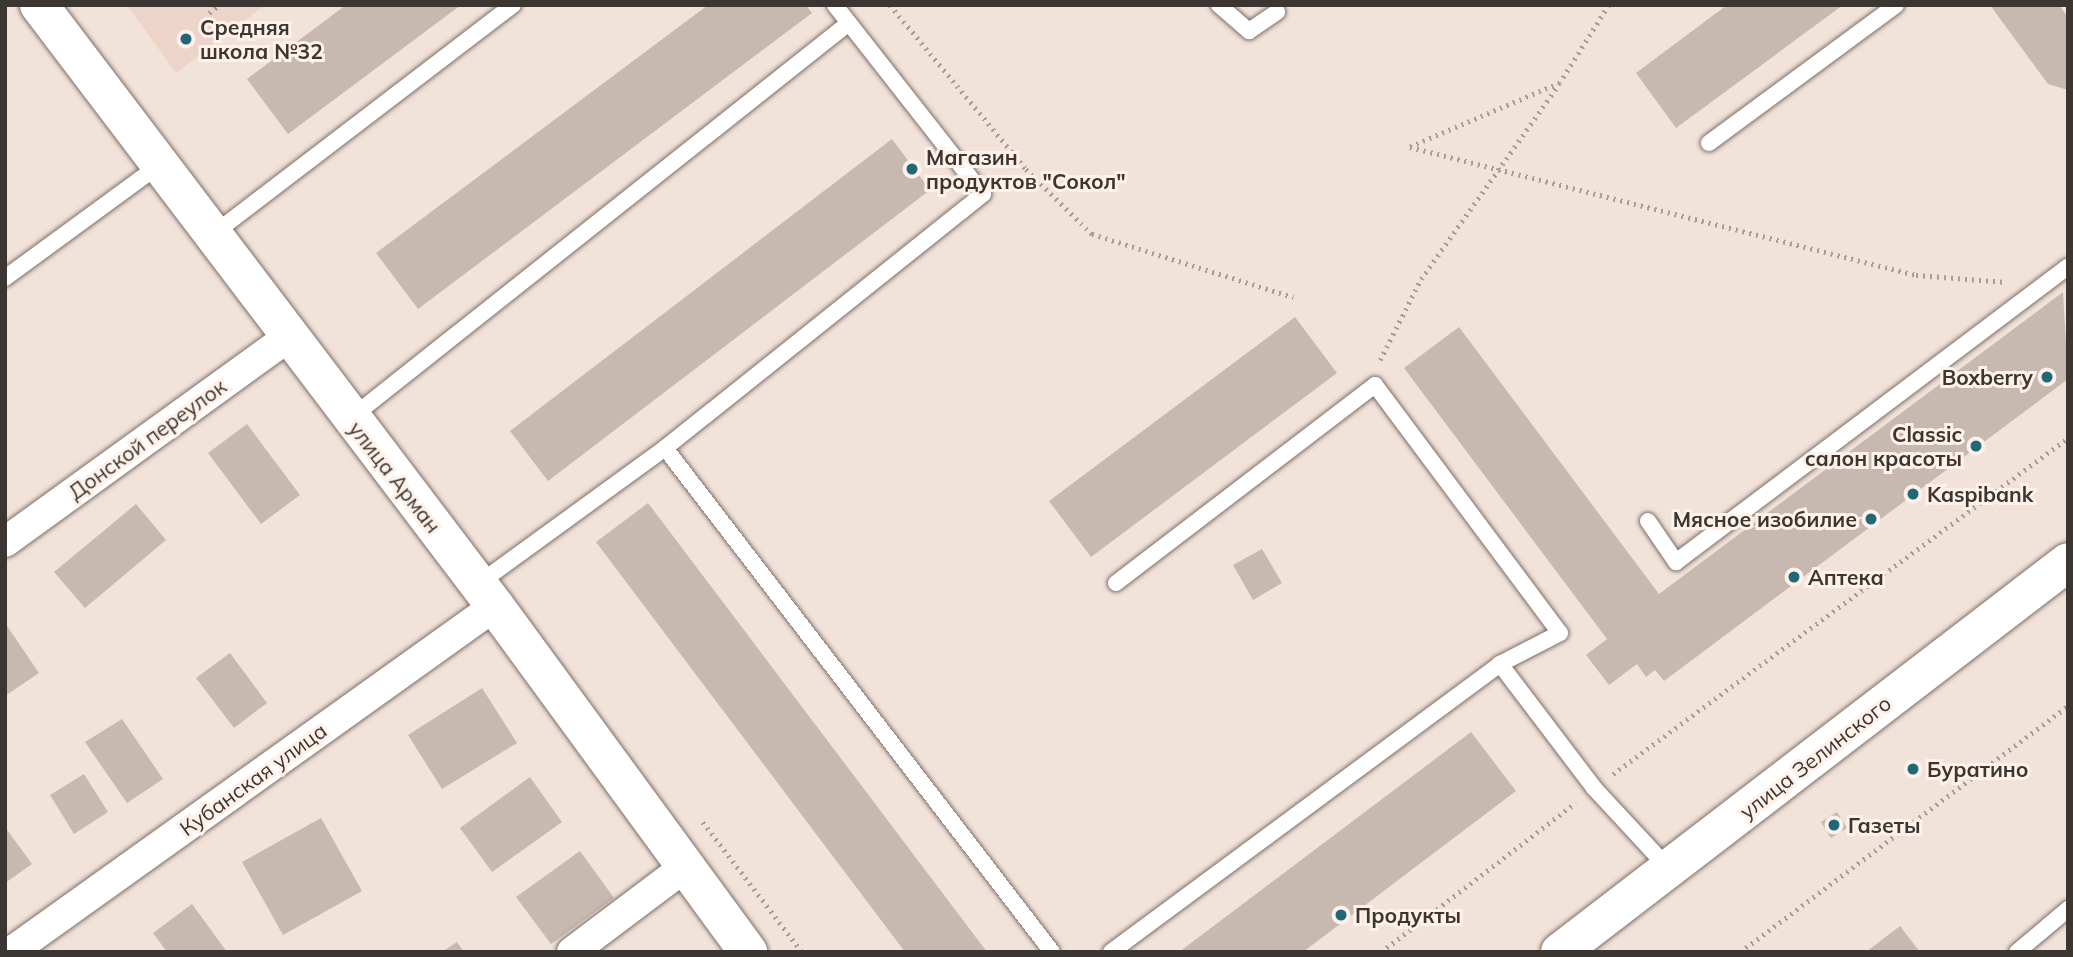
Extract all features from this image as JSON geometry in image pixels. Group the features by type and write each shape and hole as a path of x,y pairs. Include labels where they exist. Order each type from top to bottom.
{"street":[{"name":"улица Арман","path":"39,5 486,595 748,952"},
{"name":"Донской переулок","path":"5,542 288,337"},
{"name":"улица Зелинского","path":"1560,952 2062,574"},
{"name":"Кубанская улица","path":"11,952 486,595"},
{"path":"572,952 686,866"}],"lane":[{"path":"212,235 513,5"},
{"path":"486,595 983,194 835,5"},
{"path":"1219,5 1249,31 1277,12"},
{"path":"1709,143 1896,5"},
{"path":"350,418 849,23"},
{"path":"5,278 161,164"},
{"path":"1648,521 1676,562 2068,267"},
{"path":"1111,952 1500,664 1560,633 1375,385 1116,583"},
{"path":"665,448 1052,952"},
{"path":"1500,664 1594,788 1670,870"},
{"path":"2017,952 2068,909"}],"path":[{"path":"209,13 219,5"},
{"path":"890,5 1026,169 1092,234 1293,297"},
{"path":"1375,385 1385,340 1498,169 1560,83 1609,5"},
{"path":"1560,83 1410,147 1916,275 2046,286"},
{"path":"1381,952 1594,788 2068,438"},
{"path":"1740,952 2068,706"}],"shaded area":[{"name":"Средняя школа №32","path":"127,5 265,5 176,73"}],"building":[{"path":"346,5 461,5 288,134 247,79"},
{"path":"708,5 806,5 812,13 418,309 376,253"},
{"path":"1727,5 1843,5 1676,128 1636,73"},
{"path":"1990,5 2059,5 2068,17 2068,90 2048,84"},
{"path":"892,139 930,190 548,481 510,431"},
{"path":"2063,292 2068,379 1664,681 1655,670 1646,677 1637,664 1609,685 1586,655 1607,639 1404,368 1459,327 1659,594"},
{"path":"1295,317 1337,373 1091,557 1049,501"},
{"path":"247,424 300,495 261,524 208,453"},
{"path":"648,503 987,952 905,952 596,542"},
{"path":"136,504 166,540 85,608 54,572"},
{"path":"1262,549 1282,583 1253,600 1233,565"},
{"path":"5,623 39,673 5,696"},
{"path":"230,653 267,703 234,728 196,678"},
{"path":"482,688 517,743 442,789 408,735"},
{"path":"122,719 163,779 127,803 85,742"},
{"path":"1471,732 1516,791 1303,952 1179,952"},
{"path":"84,774 108,812 74,834 50,795"},
{"path":"530,777 562,822 492,872 460,828"},
{"name":"Газеты","path":"1837,812 1847,828 1831,838 1821,822"},
{"path":"321,818 362,891 283,935 242,862"},
{"path":"5,827 32,864 5,883"},
{"path":"580,851 614,898 551,944 516,897"},
{"path":"192,904 227,952 167,952 153,933"},
{"path":"1900,926 1920,952 1866,952"},
{"path":"457,942 464,952 442,952"}],"place":[{"name":"Средняя школа №32","path":"186,39"},
{"name":"Магазин продуктов \"Сокол\"","path":"912,169"},
{"name":"Boxberry","path":"2047,377"},
{"name":"Classic салон красоты","path":"1976,446"},
{"name":"Kaspibank","path":"1913,494"},
{"name":"Мясное изобилие","path":"1871,519"},
{"name":"Аптека","path":"1794,577"},
{"name":"Буратино","path":"1913,769"},
{"name":"Газеты","path":"1834,825"},
{"name":"Продукты","path":"1341,915"}]}
